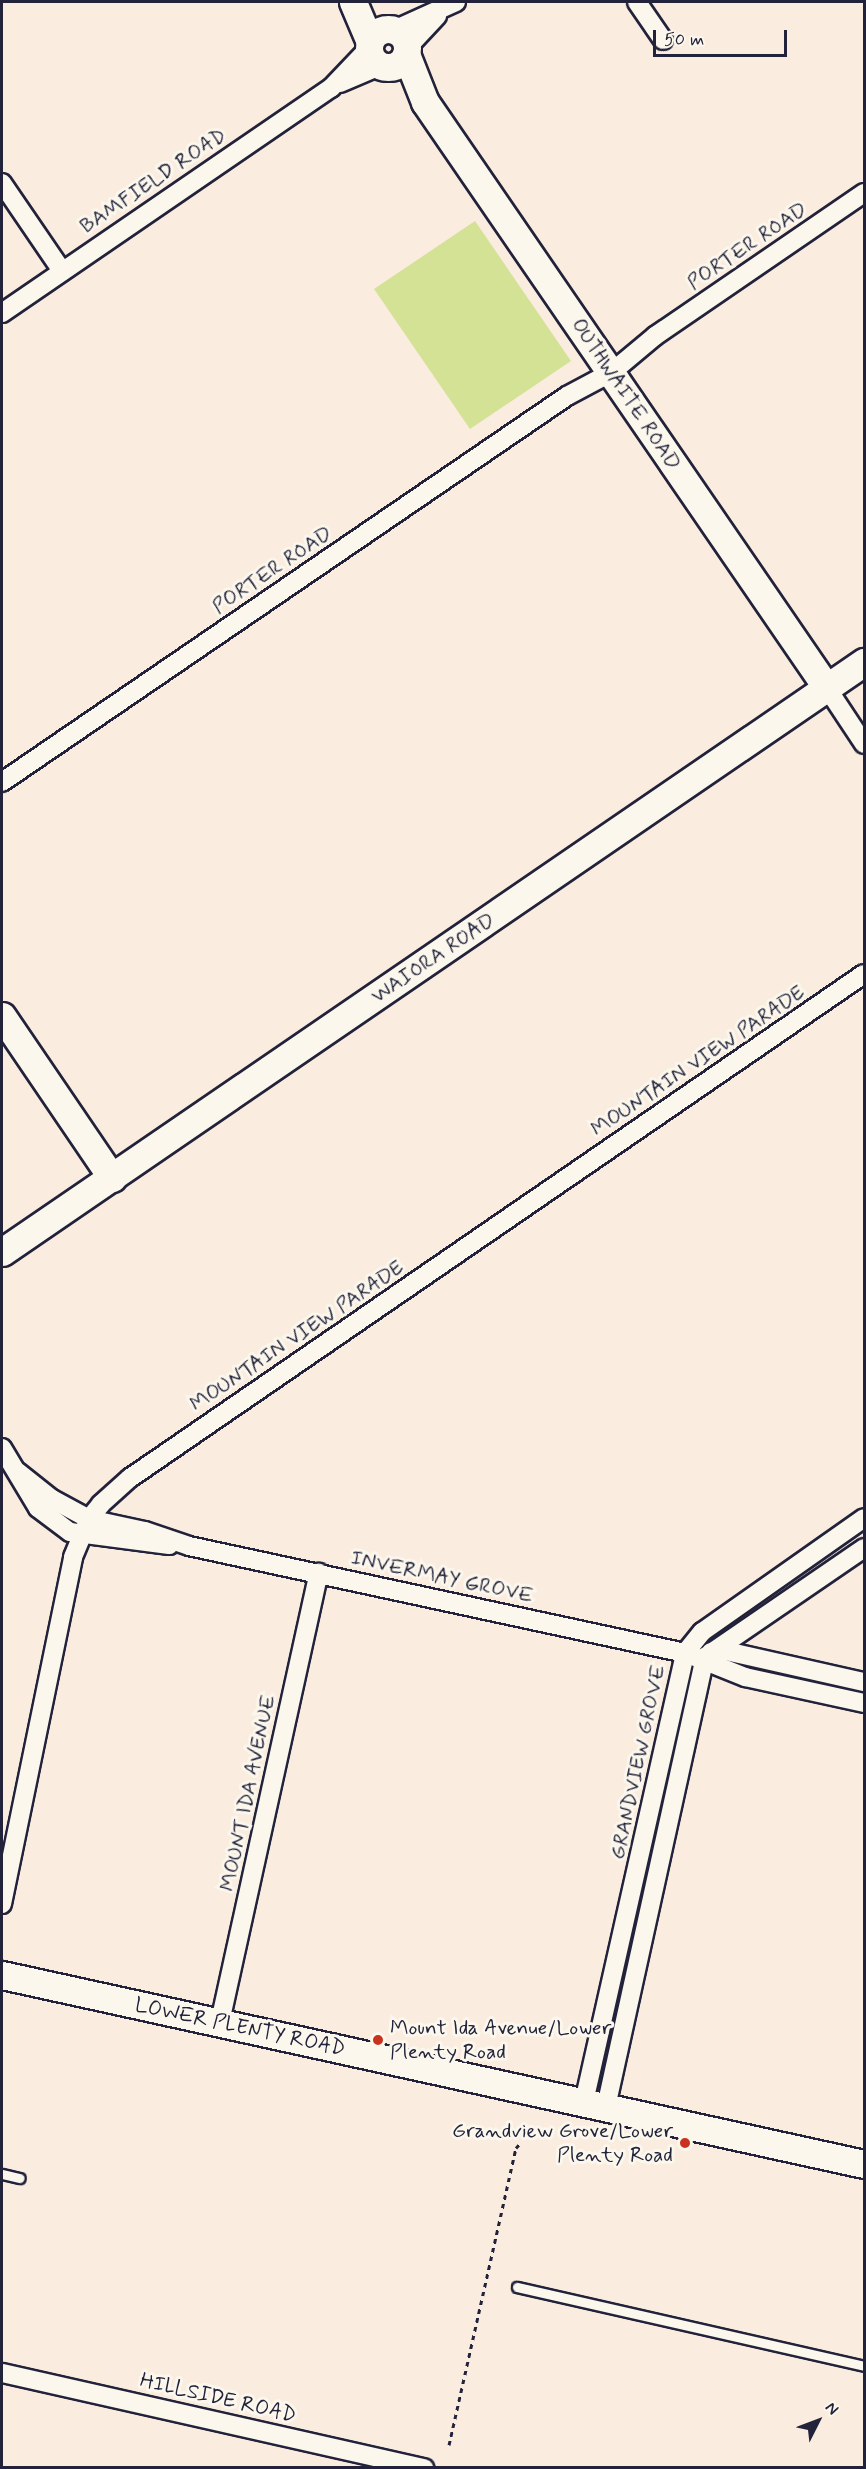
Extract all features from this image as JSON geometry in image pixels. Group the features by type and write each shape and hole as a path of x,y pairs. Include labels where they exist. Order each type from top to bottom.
{"main road":[{"name":"OUTHWAITE ROAD","path":"353,2 388,48"},
{"name":"OUTHWAITE ROAD","path":"359,2 388,48 827,688"},
{"name":"WAIORA ROAD","path":"2,1252 864,662"},
{"path":"2,1016 112,1178"},
{"name":"LOWER PLENTY ROAD","path":"2,1975 864,2164"}],"street":[{"path":"637,2 663,40"},
{"name":"BAMFIELD ROAD","path":"2,313 449,6"},
{"path":"2,183 62,271"},
{"name":"PORTER ROAD","path":"2,782 864,193"},
{"path":"827,688 864,744"},
{"name":"MOUNTAIN VIEW PARADE","path":"85,1527 130,1478 864,974"},
{"name":"INVERMAY GROVE","path":"2,1448 38,1508 53,1521 85,1527 145,1531 189,1546 708,1657 745,1677 864,1703"},
{"name":"GRANDVIEW GROVE","path":"595,2104 685,1653 697,1636 725,1614 864,1518"},
{"path":"2,1904 85,1527"},
{"path":"708,1657 864,1548"},
{"name":"MOUNT IDA AVENUE","path":"220,2022 319,1574"},
{"name":"INVERMAY GROVE","path":"708,1657 726,1651 864,1682"},
{"name":"GRANDVIEW GROVE","path":"595,2104 708,1657"},
{"name":"HILLSIDE ROAD","path":"2,2373 424,2468"}],"lane":[{"path":"2,2174 20,2178"},
{"path":"517,2287 864,2366"}],"path":[{"path":"449,2445 516,2148 522,2141"}],"green space":[{"path":"475,221 571,361 470,429 374,289"}],"place":[{"name":"Mount Ida Avenue/Lower Plenty Road","path":"378,2040"},
{"name":"Grandview Grove/Lower Plenty Road","path":"685,2143"}]}
